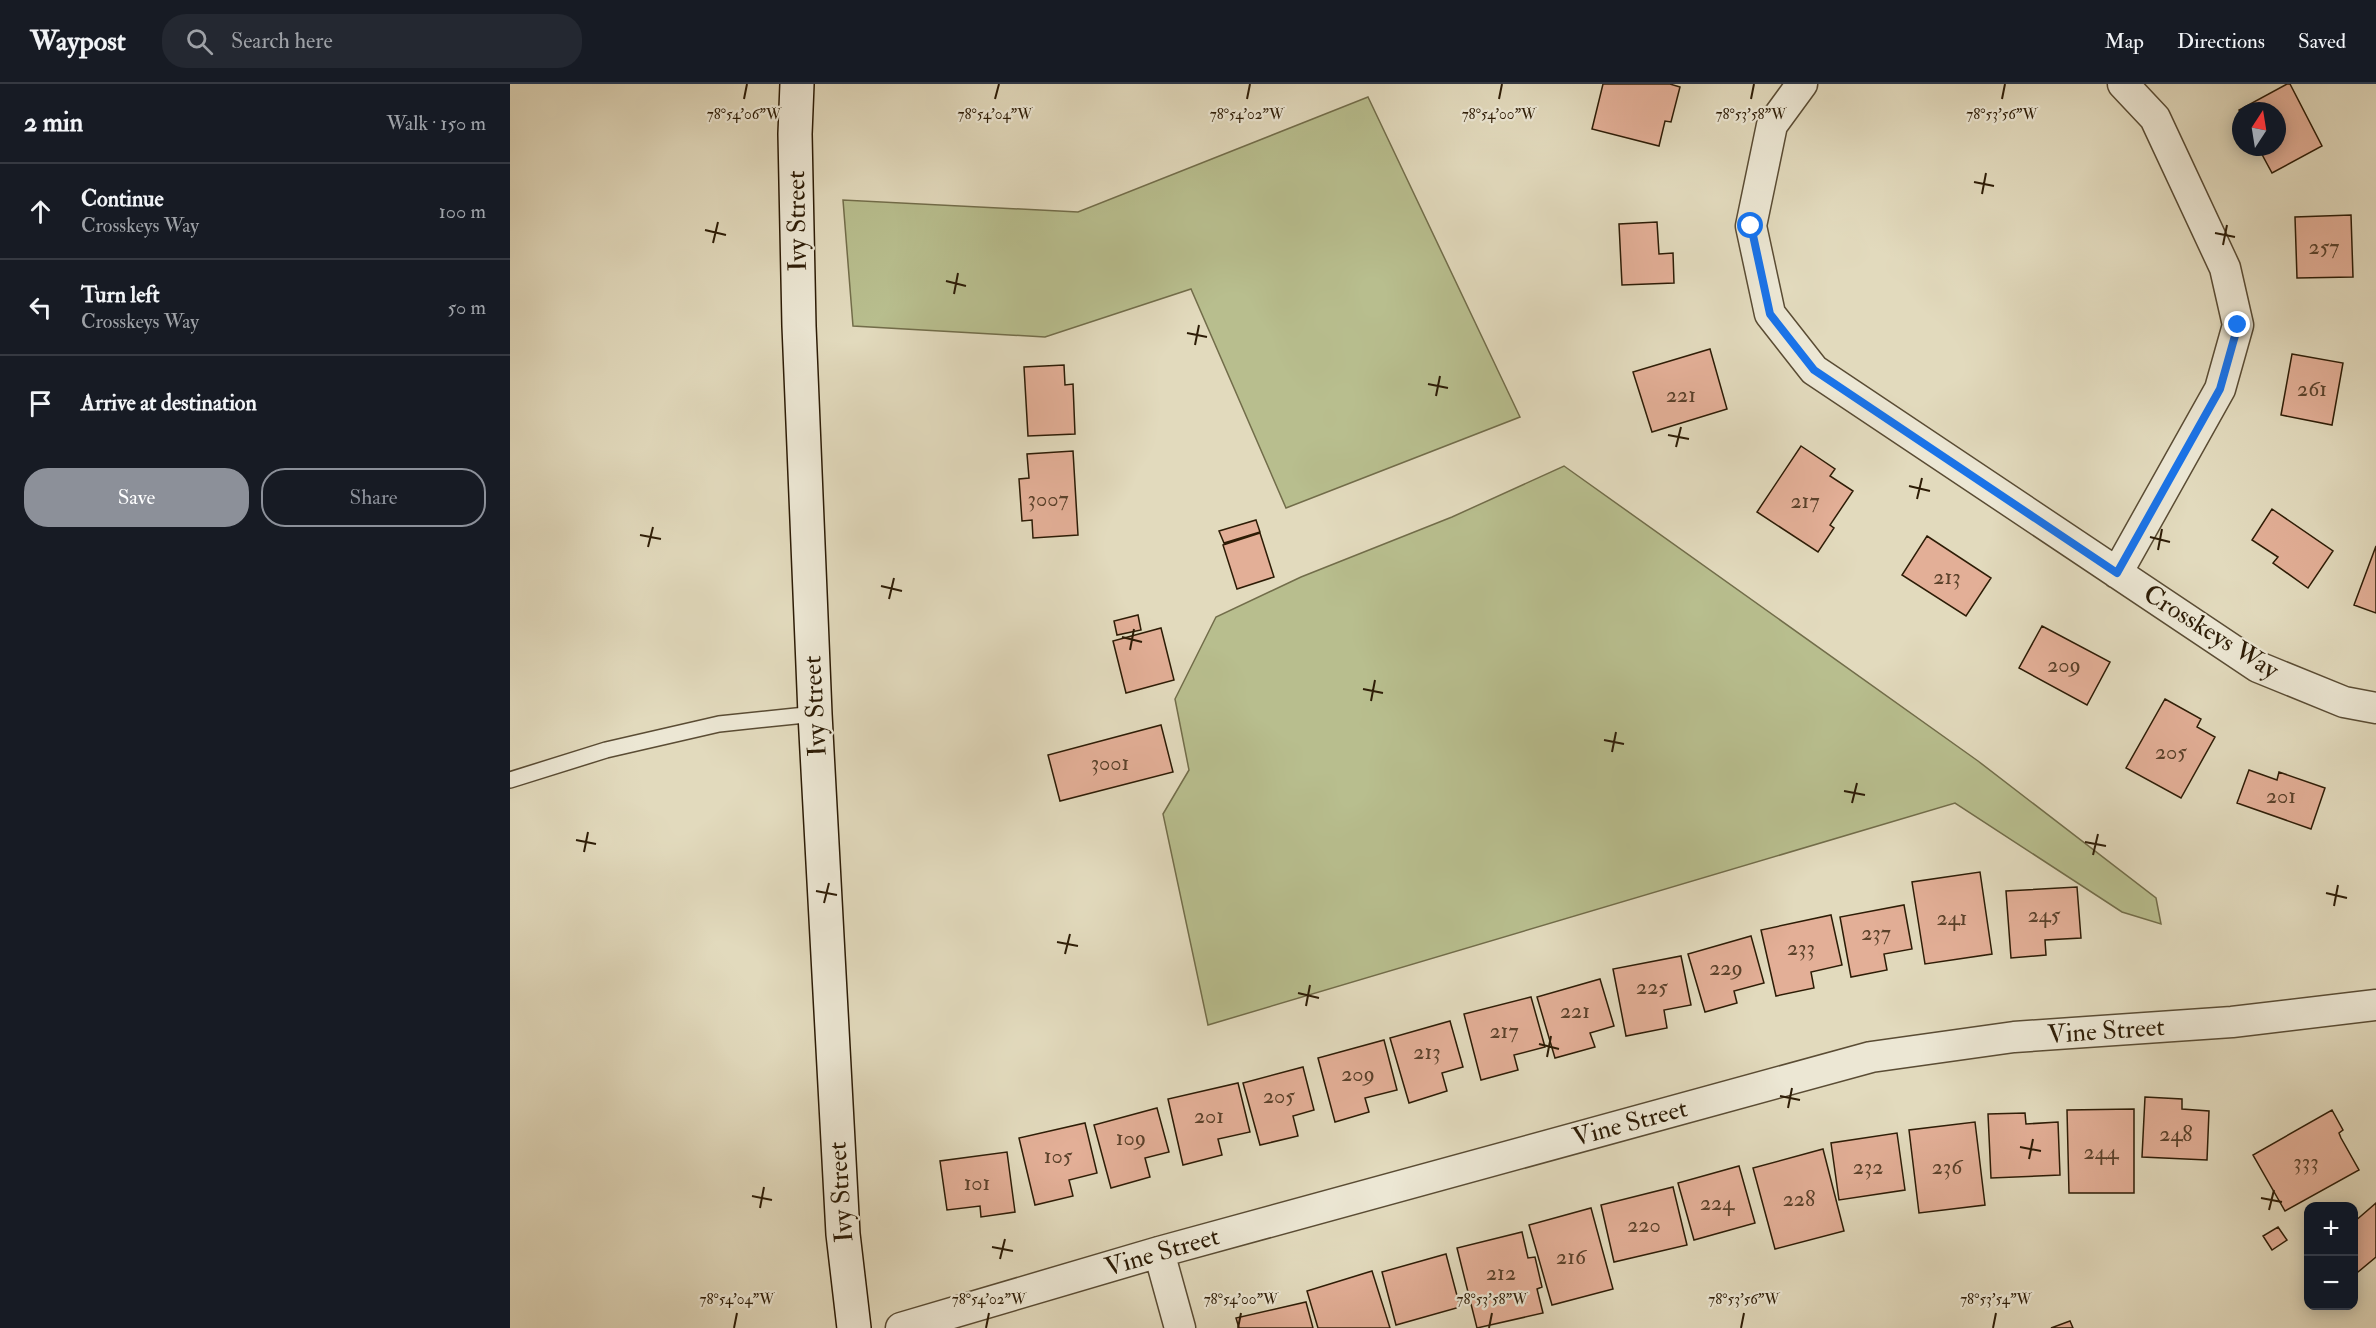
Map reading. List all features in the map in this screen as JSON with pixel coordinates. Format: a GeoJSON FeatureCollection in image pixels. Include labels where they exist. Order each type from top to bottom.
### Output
{"type":"FeatureCollection","features":[{"type":"Feature","properties":{"kind":"main road","name":"Ivy Street"},"geometry":{"type":"LineString","coordinates":[[797,84],[795,134],[799,326],[815,714],[843,1234],[854,1328]]}},
{"type":"Feature","properties":{"kind":"street","name":"Crosskeys Way"},"geometry":{"type":"LineString","coordinates":[[1802,84],[1772,125],[1751,226],[1770,314],[1814,370],[2258,667],[2344,702],[2376,708]]}},
{"type":"Feature","properties":{"kind":"street","name":"Crosskeys Way"},"geometry":{"type":"LineString","coordinates":[[2117,573],[2220,389],[2238,325],[2224,268],[2155,118],[2123,84]]}},
{"type":"Feature","properties":{"kind":"street","name":"Vine Street"},"geometry":{"type":"LineString","coordinates":[[900,1328],[1159,1252],[1871,1057],[2014,1037],[2232,1022],[2376,1005]]}},
{"type":"Feature","properties":{"kind":"street"},"geometry":{"type":"LineString","coordinates":[[1159,1252],[1180,1328]]}},
{"type":"Feature","properties":{"kind":"lane"},"geometry":{"type":"LineString","coordinates":[[510,780],[606,750],[719,724],[815,714]]}},
{"type":"Feature","properties":{"kind":"green space"},"geometry":{"type":"Polygon","coordinates":[[[1368,97],[1520,417],[1286,508],[1191,289],[1045,337],[853,326],[843,200],[1078,212],[1368,97]]]}},
{"type":"Feature","properties":{"kind":"green space"},"geometry":{"type":"Polygon","coordinates":[[[1564,466],[1978,761],[2156,898],[2161,924],[2122,912],[1955,803],[1208,1025],[1163,814],[1189,770],[1175,699],[1216,617],[1301,577],[1452,517],[1564,466]]]}},
{"type":"Feature","properties":{"kind":"building"},"geometry":{"type":"Polygon","coordinates":[[[1603,84],[1670,84],[1680,87],[1671,122],[1665,121],[1659,146],[1592,129],[1603,84]]]}},
{"type":"Feature","properties":{"kind":"building"},"geometry":{"type":"Polygon","coordinates":[[[2290,84],[2322,146],[2272,173],[2263,156],[2286,156],[2286,102],[2254,102],[2290,84]]]}},
{"type":"Feature","properties":{"kind":"building"},"geometry":{"type":"Polygon","coordinates":[[[2351,215],[2353,277],[2297,278],[2295,217],[2351,215]]]}},
{"type":"Feature","properties":{"kind":"building"},"geometry":{"type":"Polygon","coordinates":[[[1657,222],[1659,254],[1673,253],[1674,283],[1622,285],[1619,224],[1657,222]]]}},
{"type":"Feature","properties":{"kind":"building"},"geometry":{"type":"Polygon","coordinates":[[[1710,349],[1727,409],[1652,432],[1633,372],[1710,349]]]}},
{"type":"Feature","properties":{"kind":"building"},"geometry":{"type":"Polygon","coordinates":[[[2292,354],[2343,363],[2332,425],[2281,415],[2292,354]]]}},
{"type":"Feature","properties":{"kind":"building"},"geometry":{"type":"Polygon","coordinates":[[[1064,365],[1065,385],[1073,384],[1075,434],[1028,436],[1024,367],[1064,365]]]}},
{"type":"Feature","properties":{"kind":"building"},"geometry":{"type":"Polygon","coordinates":[[[1801,446],[1835,469],[1830,476],[1853,491],[1830,525],[1834,528],[1818,552],[1757,512],[1801,446]]]}},
{"type":"Feature","properties":{"kind":"building"},"geometry":{"type":"Polygon","coordinates":[[[1073,451],[1078,535],[1033,538],[1032,520],[1022,521],[1019,479],[1029,478],[1027,454],[1073,451]]]}},
{"type":"Feature","properties":{"kind":"building"},"geometry":{"type":"Polygon","coordinates":[[[2272,509],[2333,551],[2308,588],[2273,563],[2278,557],[2252,540],[2272,509]]]}},
{"type":"Feature","properties":{"kind":"building"},"geometry":{"type":"Polygon","coordinates":[[[1256,520],[1260,532],[1224,543],[1219,531],[1256,520]]]}},
{"type":"Feature","properties":{"kind":"building"},"geometry":{"type":"Polygon","coordinates":[[[1260,533],[1274,577],[1237,589],[1223,545],[1260,533]]]}},
{"type":"Feature","properties":{"kind":"building"},"geometry":{"type":"Polygon","coordinates":[[[1927,536],[1991,578],[1966,616],[1902,575],[1927,536]]]}},
{"type":"Feature","properties":{"kind":"building"},"geometry":{"type":"Polygon","coordinates":[[[2376,546],[2376,613],[2354,605],[2376,546]]]}},
{"type":"Feature","properties":{"kind":"building"},"geometry":{"type":"Polygon","coordinates":[[[1138,615],[1141,630],[1117,635],[1114,621],[1138,615]]]}},
{"type":"Feature","properties":{"kind":"building"},"geometry":{"type":"Polygon","coordinates":[[[2042,626],[2110,662],[2087,705],[2019,668],[2042,626]]]}},
{"type":"Feature","properties":{"kind":"building"},"geometry":{"type":"Polygon","coordinates":[[[1161,628],[1174,680],[1126,693],[1113,641],[1161,628]]]}},
{"type":"Feature","properties":{"kind":"building"},"geometry":{"type":"Polygon","coordinates":[[[2165,699],[2201,719],[2197,727],[2215,737],[2181,798],[2126,768],[2165,699]]]}},
{"type":"Feature","properties":{"kind":"building"},"geometry":{"type":"Polygon","coordinates":[[[1161,725],[1173,772],[1060,801],[1048,755],[1161,725]]]}},
{"type":"Feature","properties":{"kind":"building"},"geometry":{"type":"Polygon","coordinates":[[[2249,770],[2277,780],[2279,772],[2325,788],[2311,829],[2237,803],[2249,770]]]}},
{"type":"Feature","properties":{"kind":"building"},"geometry":{"type":"Polygon","coordinates":[[[1980,872],[1992,954],[1925,964],[1912,882],[1980,872]]]}},
{"type":"Feature","properties":{"kind":"building"},"geometry":{"type":"Polygon","coordinates":[[[2077,887],[2081,938],[2045,940],[2046,955],[2011,958],[2006,891],[2077,887]]]}},
{"type":"Feature","properties":{"kind":"building"},"geometry":{"type":"Polygon","coordinates":[[[1904,905],[1912,949],[1884,954],[1887,970],[1851,977],[1840,917],[1904,905]]]}},
{"type":"Feature","properties":{"kind":"building"},"geometry":{"type":"Polygon","coordinates":[[[1831,915],[1842,965],[1811,972],[1814,988],[1776,996],[1761,930],[1831,915]]]}},
{"type":"Feature","properties":{"kind":"building"},"geometry":{"type":"Polygon","coordinates":[[[1751,936],[1764,983],[1734,991],[1737,1003],[1705,1012],[1688,954],[1751,936]]]}},
{"type":"Feature","properties":{"kind":"building"},"geometry":{"type":"Polygon","coordinates":[[[1681,956],[1691,1005],[1664,1010],[1667,1028],[1626,1036],[1613,969],[1681,956]]]}},
{"type":"Feature","properties":{"kind":"building"},"geometry":{"type":"Polygon","coordinates":[[[1600,979],[1614,1026],[1590,1033],[1595,1047],[1555,1058],[1537,997],[1600,979]]]}},
{"type":"Feature","properties":{"kind":"building"},"geometry":{"type":"Polygon","coordinates":[[[1531,997],[1545,1047],[1514,1055],[1518,1070],[1481,1080],[1464,1014],[1531,997]]]}},
{"type":"Feature","properties":{"kind":"building"},"geometry":{"type":"Polygon","coordinates":[[[1450,1021],[1463,1067],[1442,1073],[1447,1091],[1409,1103],[1390,1038],[1450,1021]]]}},
{"type":"Feature","properties":{"kind":"building"},"geometry":{"type":"Polygon","coordinates":[[[1384,1040],[1397,1090],[1365,1098],[1369,1112],[1335,1122],[1318,1058],[1384,1040]]]}},
{"type":"Feature","properties":{"kind":"building"},"geometry":{"type":"Polygon","coordinates":[[[1303,1067],[1314,1110],[1293,1116],[1298,1136],[1260,1145],[1243,1083],[1303,1067]]]}},
{"type":"Feature","properties":{"kind":"building"},"geometry":{"type":"Polygon","coordinates":[[[1238,1083],[1250,1132],[1218,1139],[1222,1155],[1183,1165],[1168,1099],[1238,1083]]]}},
{"type":"Feature","properties":{"kind":"building"},"geometry":{"type":"Polygon","coordinates":[[[2145,1097],[2182,1099],[2182,1109],[2209,1111],[2207,1160],[2142,1157],[2145,1097]]]}},
{"type":"Feature","properties":{"kind":"building"},"geometry":{"type":"Polygon","coordinates":[[[1157,1108],[1169,1152],[1145,1158],[1150,1177],[1111,1188],[1094,1125],[1157,1108]]]}},
{"type":"Feature","properties":{"kind":"building"},"geometry":{"type":"Polygon","coordinates":[[[2134,1109],[2134,1193],[2069,1193],[2067,1110],[2134,1109]]]}},
{"type":"Feature","properties":{"kind":"building"},"geometry":{"type":"Polygon","coordinates":[[[2332,1110],[2343,1130],[2339,1133],[2341,1138],[2359,1170],[2285,1211],[2253,1155],[2332,1110]]]}},
{"type":"Feature","properties":{"kind":"building"},"geometry":{"type":"Polygon","coordinates":[[[2025,1113],[2026,1124],[2058,1122],[2060,1175],[1991,1178],[1988,1114],[2025,1113]]]}},
{"type":"Feature","properties":{"kind":"building"},"geometry":{"type":"Polygon","coordinates":[[[1975,1122],[1985,1205],[1919,1213],[1909,1130],[1975,1122]]]}},
{"type":"Feature","properties":{"kind":"building"},"geometry":{"type":"Polygon","coordinates":[[[1085,1123],[1097,1173],[1069,1180],[1073,1196],[1035,1205],[1019,1138],[1085,1123]]]}},
{"type":"Feature","properties":{"kind":"building"},"geometry":{"type":"Polygon","coordinates":[[[1897,1133],[1905,1190],[1839,1200],[1831,1143],[1897,1133]]]}},
{"type":"Feature","properties":{"kind":"building"},"geometry":{"type":"Polygon","coordinates":[[[1823,1149],[1844,1231],[1775,1249],[1753,1168],[1823,1149]]]}},
{"type":"Feature","properties":{"kind":"building"},"geometry":{"type":"Polygon","coordinates":[[[1007,1152],[1015,1212],[981,1217],[980,1206],[947,1210],[940,1161],[1007,1152]]]}},
{"type":"Feature","properties":{"kind":"building"},"geometry":{"type":"Polygon","coordinates":[[[1739,1166],[1755,1223],[1694,1240],[1678,1183],[1739,1166]]]}},
{"type":"Feature","properties":{"kind":"building"},"geometry":{"type":"Polygon","coordinates":[[[1673,1187],[1687,1245],[1614,1262],[1601,1205],[1673,1187]]]}},
{"type":"Feature","properties":{"kind":"building"},"geometry":{"type":"Polygon","coordinates":[[[2376,1203],[2376,1257],[2358,1272],[2358,1256],[2358,1219],[2376,1203]]]}},
{"type":"Feature","properties":{"kind":"building"},"geometry":{"type":"Polygon","coordinates":[[[1591,1208],[1613,1289],[1552,1305],[1529,1225],[1591,1208]]]}},
{"type":"Feature","properties":{"kind":"building"},"geometry":{"type":"Polygon","coordinates":[[[2278,1227],[2287,1240],[2272,1250],[2263,1236],[2278,1227]]]}},
{"type":"Feature","properties":{"kind":"building"},"geometry":{"type":"Polygon","coordinates":[[[1522,1232],[1528,1258],[1535,1257],[1542,1287],[1537,1289],[1543,1313],[1477,1328],[1457,1248],[1522,1232]]]}},
{"type":"Feature","properties":{"kind":"building"},"geometry":{"type":"Polygon","coordinates":[[[1446,1254],[1460,1307],[1396,1325],[1382,1272],[1446,1254]]]}},
{"type":"Feature","properties":{"kind":"building"},"geometry":{"type":"Polygon","coordinates":[[[1372,1271],[1390,1328],[1318,1328],[1307,1291],[1372,1271]]]}},
{"type":"Feature","properties":{"kind":"building"},"geometry":{"type":"Polygon","coordinates":[[[1306,1302],[1313,1328],[1239,1328],[1236,1318],[1306,1302]]]}},
{"type":"Feature","properties":{"kind":"building"},"geometry":{"type":"Polygon","coordinates":[[[2070,1321],[2073,1328],[2051,1328],[2070,1321]]]}},
{"type":"Feature","properties":{"kind":"route"},"geometry":{"type":"LineString","coordinates":[[1751,226],[1770,314],[1814,370],[2117,573],[2220,389],[2238,325]]}}]}
